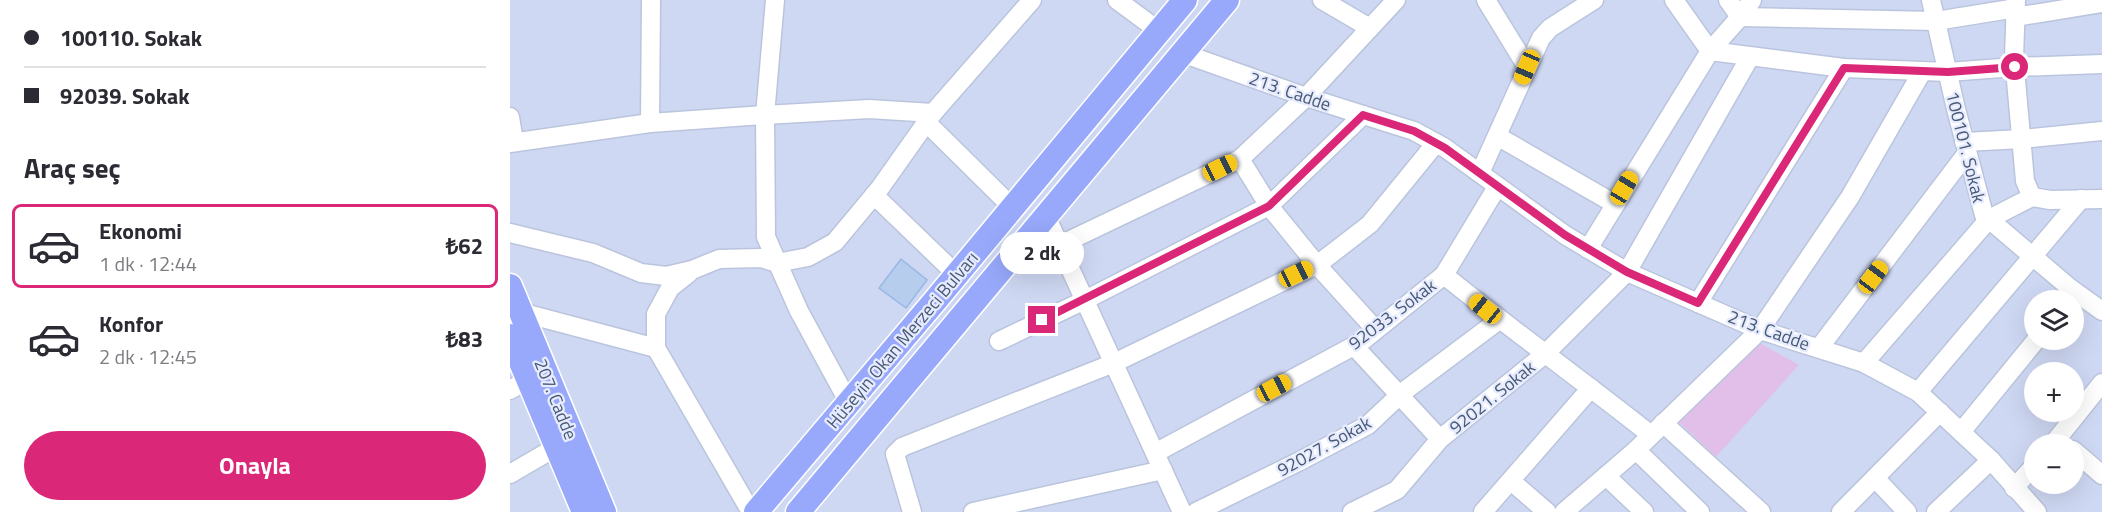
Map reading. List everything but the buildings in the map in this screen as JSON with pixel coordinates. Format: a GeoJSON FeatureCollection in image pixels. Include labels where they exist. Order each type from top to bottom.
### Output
{"type":"FeatureCollection","features":[{"type":"Feature","properties":{"kind":"main road","name":"Hüseyin Okan Merzeci Bulvarı"},"geometry":{"type":"LineString","coordinates":[[756,512],[957,275],[1185,0]]}},
{"type":"Feature","properties":{"kind":"main road","name":"Hüseyin Okan Merzeci Bulvarı"},"geometry":{"type":"LineString","coordinates":[[798,512],[1227,0]]}},
{"type":"Feature","properties":{"kind":"main road","name":"207. Cadde"},"geometry":{"type":"LineString","coordinates":[[510,286],[604,512]]}},
{"type":"Feature","properties":{"kind":"main road","name":"207. Cadde"},"geometry":{"type":"LineString","coordinates":[[511,343],[519,385],[558,446],[584,512]]}},
{"type":"Feature","properties":{"kind":"street"},"geometry":{"type":"LineString","coordinates":[[650,123],[651,0]]}},
{"type":"Feature","properties":{"kind":"street"},"geometry":{"type":"LineString","coordinates":[[775,0],[765,115],[766,237],[798,311],[849,403]]}},
{"type":"Feature","properties":{"kind":"street"},"geometry":{"type":"LineString","coordinates":[[510,233],[593,253],[641,273],[666,276],[692,270],[719,259],[760,258],[777,263],[808,257],[835,242],[874,195],[930,117],[1032,0]]}},
{"type":"Feature","properties":{"kind":"street"},"geometry":{"type":"LineString","coordinates":[[1117,0],[1159,31]]}},
{"type":"Feature","properties":{"kind":"street"},"geometry":{"type":"LineString","coordinates":[[1322,0],[1370,28]]}},
{"type":"Feature","properties":{"kind":"street"},"geometry":{"type":"LineString","coordinates":[[1060,245],[1240,159],[1306,97],[1396,0]]}},
{"type":"Feature","properties":{"kind":"street"},"geometry":{"type":"LineString","coordinates":[[1486,0],[1527,67]]}},
{"type":"Feature","properties":{"kind":"street"},"geometry":{"type":"LineString","coordinates":[[1480,173],[1540,38],[1550,28],[1594,0]]}},
{"type":"Feature","properties":{"kind":"street"},"geometry":{"type":"LineString","coordinates":[[1674,0],[1710,51],[1750,57],[1844,68],[1922,72],[2102,64]]}},
{"type":"Feature","properties":{"kind":"street"},"geometry":{"type":"LineString","coordinates":[[1728,0],[1740,17]]}},
{"type":"Feature","properties":{"kind":"street"},"geometry":{"type":"LineString","coordinates":[[1588,249],[1710,51],[1752,0]]}},
{"type":"Feature","properties":{"kind":"street","name":"100101. Sokak"},"geometry":{"type":"LineString","coordinates":[[1931,0],[1965,147],[1984,215],[2033,257],[2066,290]]}},
{"type":"Feature","properties":{"kind":"street"},"geometry":{"type":"LineString","coordinates":[[1740,17],[1936,21],[2016,8],[2102,3]]}},
{"type":"Feature","properties":{"kind":"street"},"geometry":{"type":"LineString","coordinates":[[2016,8],[2015,67],[2025,181],[2032,197]]}},
{"type":"Feature","properties":{"kind":"street","name":"213. Cadde"},"geometry":{"type":"LineString","coordinates":[[1182,53],[1306,97],[1414,131],[1436,143],[1588,249],[1627,272],[1760,330],[1864,363],[1918,392],[1991,460],[2037,512]]}},
{"type":"Feature","properties":{"kind":"street","name":"92021. Sokak"},"geometry":{"type":"LineString","coordinates":[[1352,512],[1397,490],[1440,439],[1545,354],[1627,272],[1750,57]]}},
{"type":"Feature","properties":{"kind":"street"},"geometry":{"type":"LineString","coordinates":[[1698,303],[1844,68]]}},
{"type":"Feature","properties":{"kind":"street"},"geometry":{"type":"LineString","coordinates":[[1564,512],[1636,450],[1760,330],[1850,197],[1922,72]]}},
{"type":"Feature","properties":{"kind":"street"},"geometry":{"type":"LineString","coordinates":[[510,117],[512,143],[650,123],[765,115],[869,109],[930,117],[1012,208]]}},
{"type":"Feature","properties":{"kind":"street"},"geometry":{"type":"LineString","coordinates":[[999,341],[1269,206],[1363,115]]}},
{"type":"Feature","properties":{"kind":"street"},"geometry":{"type":"LineString","coordinates":[[1819,348],[1965,147],[2102,131]]}},
{"type":"Feature","properties":{"kind":"street"},"geometry":{"type":"LineString","coordinates":[[1497,136],[1615,204]]}},
{"type":"Feature","properties":{"kind":"street"},"geometry":{"type":"LineString","coordinates":[[912,512],[895,454],[902,447],[1114,363],[1317,265],[1370,224],[1436,143]]}},
{"type":"Feature","properties":{"kind":"street"},"geometry":{"type":"LineString","coordinates":[[1240,159],[1269,206],[1317,265],[1375,329]]}},
{"type":"Feature","properties":{"kind":"street","name":"92033. Sokak"},"geometry":{"type":"LineString","coordinates":[[1155,453],[1354,346],[1444,275],[1497,187]]}},
{"type":"Feature","properties":{"kind":"street"},"geometry":{"type":"LineString","coordinates":[[874,195],[957,275]]}},
{"type":"Feature","properties":{"kind":"street"},"geometry":{"type":"LineString","coordinates":[[1864,363],[1989,219],[2032,197],[2050,200],[2102,199]]}},
{"type":"Feature","properties":{"kind":"street"},"geometry":{"type":"LineString","coordinates":[[1918,392],[2081,199]]}},
{"type":"Feature","properties":{"kind":"street"},"geometry":{"type":"LineString","coordinates":[[1046,216],[1182,512]]}},
{"type":"Feature","properties":{"kind":"street"},"geometry":{"type":"LineString","coordinates":[[692,270],[670,288],[656,315],[656,348],[751,512]]}},
{"type":"Feature","properties":{"kind":"street"},"geometry":{"type":"LineString","coordinates":[[1444,275],[1499,320],[1591,388],[1657,429],[1761,512]]}},
{"type":"Feature","properties":{"kind":"street","name":"100101. Sokak"},"geometry":{"type":"LineString","coordinates":[[2084,302],[2102,312]]}},
{"type":"Feature","properties":{"kind":"street"},"geometry":{"type":"LineString","coordinates":[[520,312],[656,348]]}},
{"type":"Feature","properties":{"kind":"street","name":"92027. Sokak"},"geometry":{"type":"LineString","coordinates":[[1196,512],[1368,425],[1400,395],[1499,320]]}},
{"type":"Feature","properties":{"kind":"street"},"geometry":{"type":"LineString","coordinates":[[1354,346],[1440,439]]}},
{"type":"Feature","properties":{"kind":"street"},"geometry":{"type":"LineString","coordinates":[[1961,432],[2028,350]]}},
{"type":"Feature","properties":{"kind":"street"},"geometry":{"type":"LineString","coordinates":[[2065,434],[2102,383]]}},
{"type":"Feature","properties":{"kind":"street"},"geometry":{"type":"LineString","coordinates":[[1483,512],[1591,388]]}},
{"type":"Feature","properties":{"kind":"street"},"geometry":{"type":"LineString","coordinates":[[1841,512],[1940,412]]}},
{"type":"Feature","properties":{"kind":"street"},"geometry":{"type":"LineString","coordinates":[[510,474],[558,446]]}},
{"type":"Feature","properties":{"kind":"street"},"geometry":{"type":"LineString","coordinates":[[1636,450],[1700,512]]}},
{"type":"Feature","properties":{"kind":"street"},"geometry":{"type":"LineString","coordinates":[[2084,459],[2102,475]]}},
{"type":"Feature","properties":{"kind":"street"},"geometry":{"type":"LineString","coordinates":[[1936,512],[1991,460]]}},
{"type":"Feature","properties":{"kind":"street"},"geometry":{"type":"LineString","coordinates":[[973,512],[1163,470]]}},
{"type":"Feature","properties":{"kind":"street"},"geometry":{"type":"LineString","coordinates":[[1606,476],[1644,512]]}},
{"type":"Feature","properties":{"kind":"street"},"geometry":{"type":"LineString","coordinates":[[2014,488],[2024,477]]}},
{"type":"Feature","properties":{"kind":"street"},"geometry":{"type":"LineString","coordinates":[[1875,478],[1907,512]]}},
{"type":"Feature","properties":{"kind":"street"},"geometry":{"type":"LineString","coordinates":[[1511,481],[1547,512]]}},
{"type":"Feature","properties":{"kind":"shaded area"},"geometry":{"type":"Polygon","coordinates":[[[510,0],[2102,0],[2102,512],[510,512],[510,0]]]}},
{"type":"Feature","properties":{"kind":"shaded area"},"geometry":{"type":"Polygon","coordinates":[[[1758,342],[1799,365],[1716,457],[1679,422],[1758,342]]]}},
{"type":"Feature","properties":{"kind":"route"},"geometry":{"type":"LineString","coordinates":[[1042,320],[1269,206],[1363,115],[1414,131],[1445,148],[1565,235],[1627,272],[1698,303],[1844,68],[1948,72],[2015,67]]}}]}
